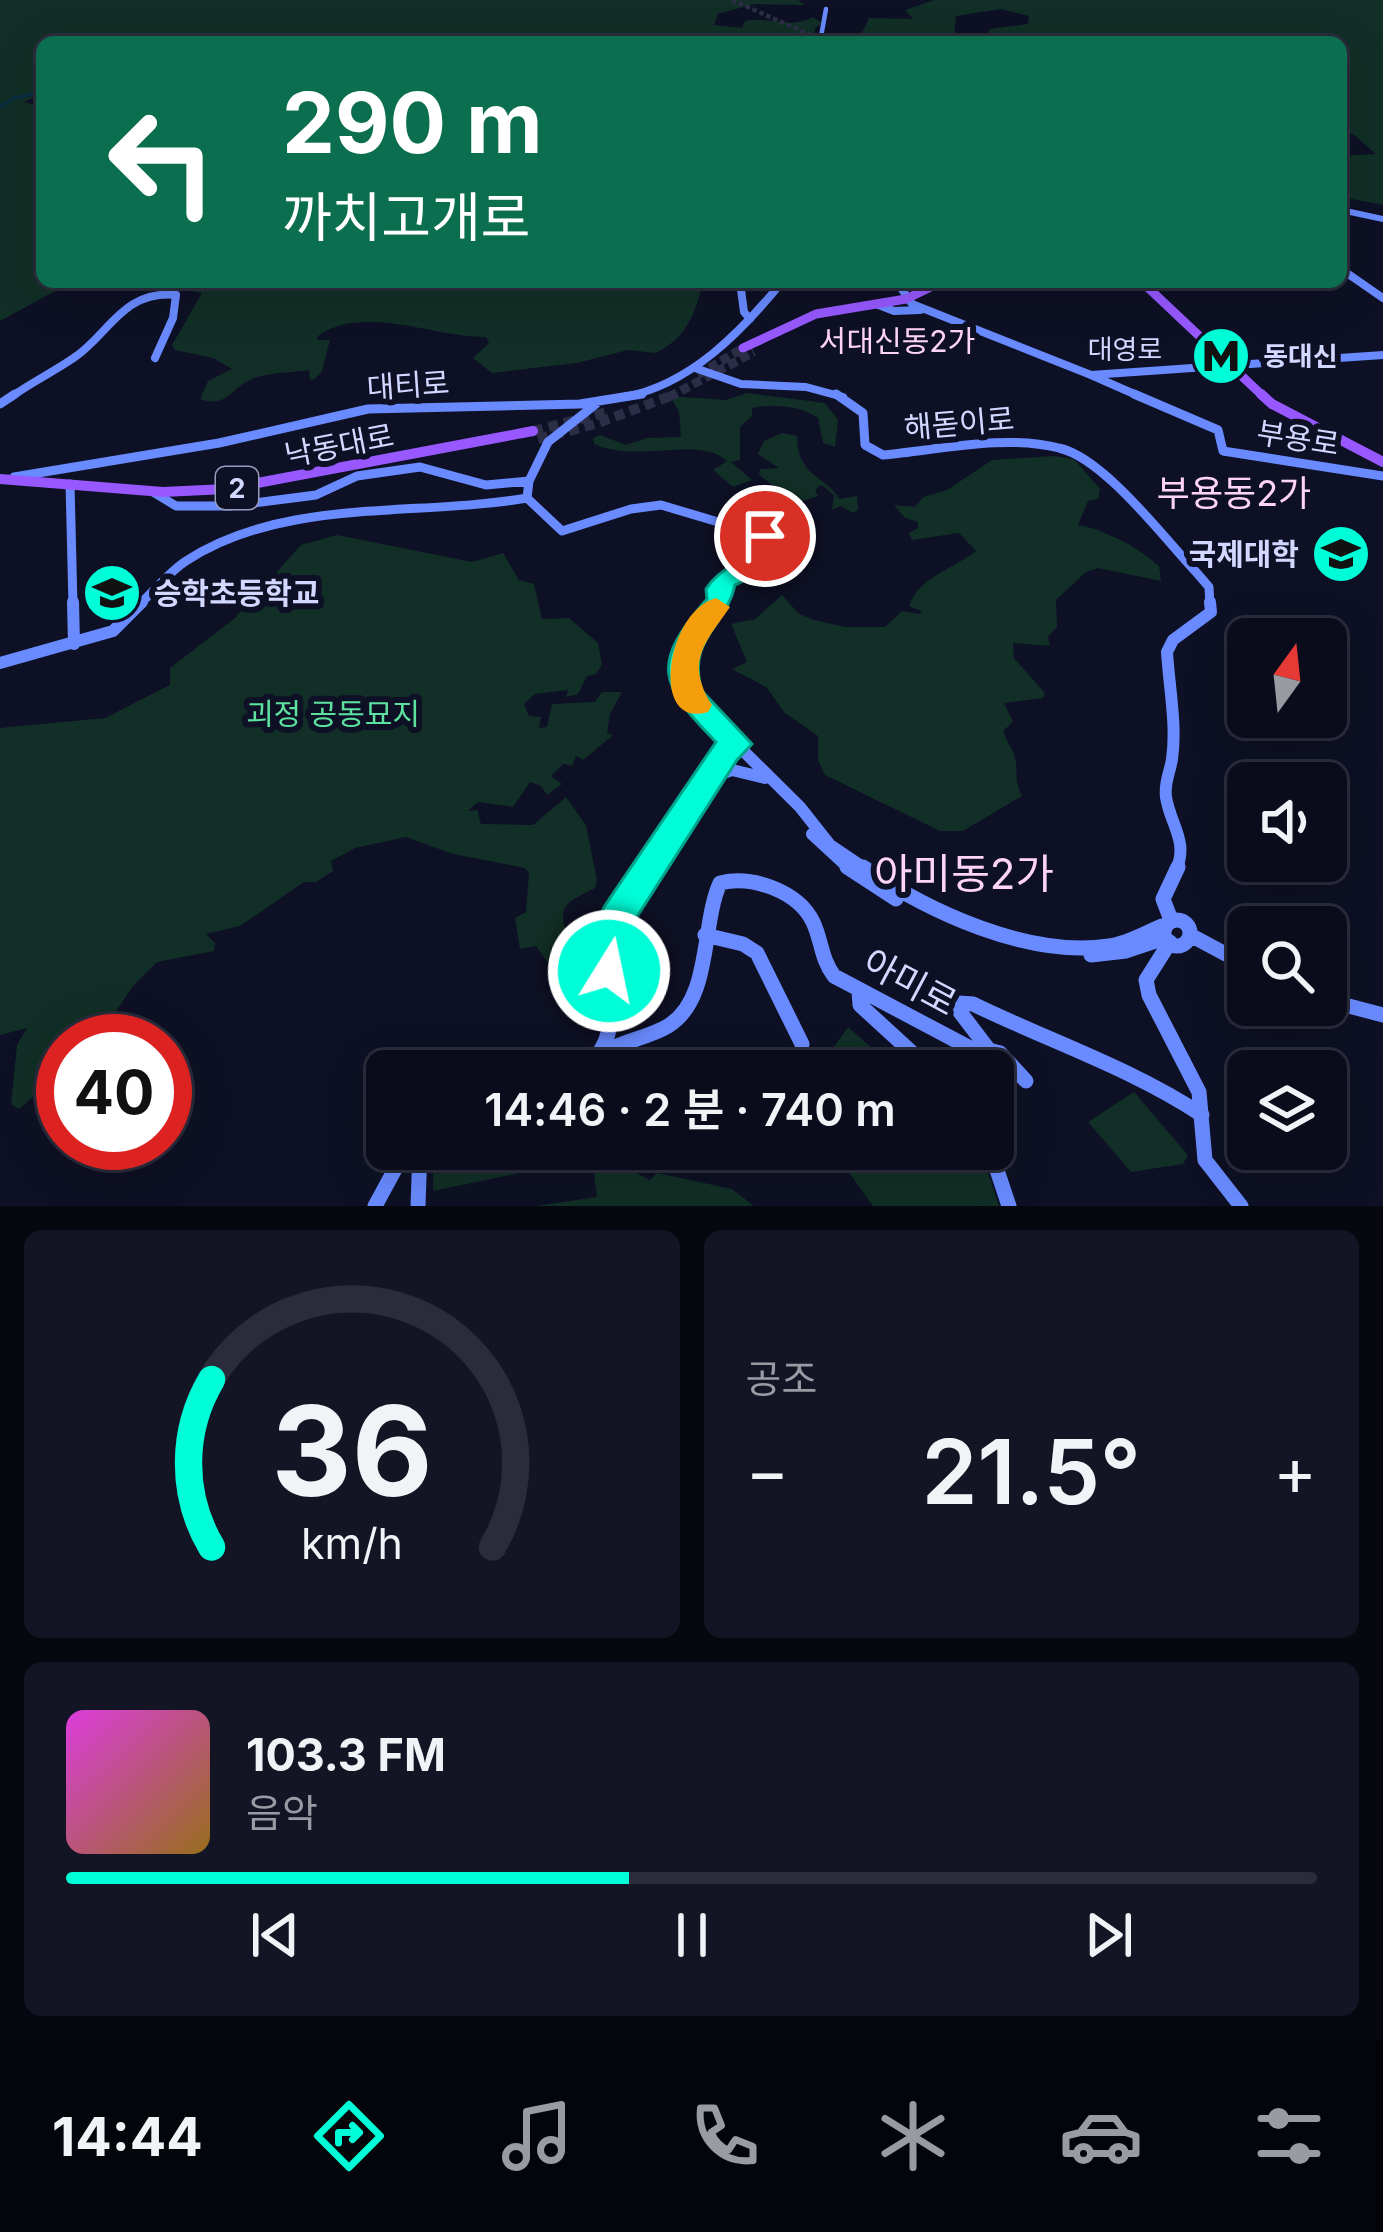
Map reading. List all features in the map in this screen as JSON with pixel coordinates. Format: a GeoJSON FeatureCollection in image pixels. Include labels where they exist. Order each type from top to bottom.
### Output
{"type":"FeatureCollection","features":[{"type":"Feature","properties":{"kind":"main road"},"geometry":{"type":"LineString","coordinates":[[749,350],[802,323],[851,307],[913,301],[931,288]]}},
{"type":"Feature","properties":{"kind":"main road"},"geometry":{"type":"LineString","coordinates":[[1148,288],[1273,404],[1383,462]]}},
{"type":"Feature","properties":{"kind":"main road","name":"낙동대로"},"geometry":{"type":"LineString","coordinates":[[0,479],[183,492],[265,483],[535,435]]}},
{"type":"Feature","properties":{"kind":"street"},"geometry":{"type":"LineString","coordinates":[[821,36],[826,9]]}},
{"type":"Feature","properties":{"kind":"street"},"geometry":{"type":"LineString","coordinates":[[1347,211],[1382,219]]}},
{"type":"Feature","properties":{"kind":"street"},"geometry":{"type":"LineString","coordinates":[[1347,271],[1381,294]]}},
{"type":"Feature","properties":{"kind":"street"},"geometry":{"type":"LineString","coordinates":[[1347,272],[1381,294]]}},
{"type":"Feature","properties":{"kind":"street"},"geometry":{"type":"LineString","coordinates":[[740,288],[753,316]]}},
{"type":"Feature","properties":{"kind":"street","name":"대티로"},"geometry":{"type":"LineString","coordinates":[[0,479],[219,443],[368,410],[599,401],[664,389],[753,316],[777,288]]}},
{"type":"Feature","properties":{"kind":"street"},"geometry":{"type":"LineString","coordinates":[[913,301],[923,293]]}},
{"type":"Feature","properties":{"kind":"street"},"geometry":{"type":"LineString","coordinates":[[0,404],[77,356],[116,313],[165,294],[176,295],[174,315],[155,358]]}},
{"type":"Feature","properties":{"kind":"street","name":"대영로"},"geometry":{"type":"LineString","coordinates":[[876,304],[894,311],[913,301],[1093,376],[1383,355]]}},
{"type":"Feature","properties":{"kind":"street"},"geometry":{"type":"LineString","coordinates":[[1219,354],[1252,365],[1245,378],[1211,368],[1219,354]]}},
{"type":"Feature","properties":{"kind":"street"},"geometry":{"type":"LineString","coordinates":[[709,355],[717,375]]}},
{"type":"Feature","properties":{"kind":"street","name":"해돋이로"},"geometry":{"type":"LineString","coordinates":[[691,371],[740,384],[787,386],[845,398],[862,413],[866,447],[884,455],[1017,443],[1063,448],[1094,466],[1209,587],[1211,612],[1173,640],[1167,652],[1172,758],[1165,780],[1166,800],[1181,838],[1179,866],[1163,899],[1163,937],[1146,980],[1149,995],[1199,1092],[1205,1160],[1241,1206]]}},
{"type":"Feature","properties":{"kind":"street","name":"부용로"},"geometry":{"type":"LineString","coordinates":[[1093,376],[1218,430],[1223,451],[1383,476]]}},
{"type":"Feature","properties":{"kind":"street"},"geometry":{"type":"LineString","coordinates":[[527,490],[548,442],[599,401]]}},
{"type":"Feature","properties":{"kind":"street"},"geometry":{"type":"LineString","coordinates":[[150,490],[176,506],[308,496],[357,476],[398,468],[442,470],[486,485],[527,490],[562,531],[638,507],[661,505],[765,536],[781,536],[782,541],[771,543],[753,568],[728,576],[722,584],[719,604],[688,642],[683,678],[689,698],[730,745],[830,845],[886,886],[939,913],[1072,949],[1163,937],[1185,945],[1192,936],[1227,955]]}},
{"type":"Feature","properties":{"kind":"street"},"geometry":{"type":"LineString","coordinates":[[70,484],[74,644]]}},
{"type":"Feature","properties":{"kind":"street"},"geometry":{"type":"LineString","coordinates":[[0,663],[113,631],[182,563],[206,546],[354,512],[462,509],[527,490]]}},
{"type":"Feature","properties":{"kind":"street"},"geometry":{"type":"LineString","coordinates":[[176,506],[183,492]]}},
{"type":"Feature","properties":{"kind":"street"},"geometry":{"type":"LineString","coordinates":[[730,745],[765,778],[824,849],[883,892],[938,919],[1073,956],[1107,955],[1163,937]]}},
{"type":"Feature","properties":{"kind":"street"},"geometry":{"type":"LineString","coordinates":[[606,1050],[614,1025],[608,954],[611,931],[730,745]]}},
{"type":"Feature","properties":{"kind":"street"},"geometry":{"type":"LineString","coordinates":[[709,780],[732,770],[765,778]]}},
{"type":"Feature","properties":{"kind":"street","name":"아미로"},"geometry":{"type":"LineString","coordinates":[[609,1050],[672,1023],[687,1006],[696,990],[699,950],[713,896],[720,883],[729,879],[749,882],[803,908],[815,929],[820,960],[834,976],[970,1048],[989,1050]]}},
{"type":"Feature","properties":{"kind":"street"},"geometry":{"type":"LineString","coordinates":[[706,935],[743,944],[757,953],[802,1044]]}},
{"type":"Feature","properties":{"kind":"street"},"geometry":{"type":"LineString","coordinates":[[859,991],[860,1005],[909,1050]]}},
{"type":"Feature","properties":{"kind":"street","name":"아미로"},"geometry":{"type":"LineString","coordinates":[[989,1050],[960,1012],[959,1003],[973,1004],[1065,1049],[1151,1082],[1202,1114]]}},
{"type":"Feature","properties":{"kind":"street"},"geometry":{"type":"LineString","coordinates":[[1347,1006],[1383,1015]]}},
{"type":"Feature","properties":{"kind":"street"},"geometry":{"type":"LineString","coordinates":[[614,1025],[634,1037]]}},
{"type":"Feature","properties":{"kind":"street","name":"아미로"},"geometry":{"type":"LineString","coordinates":[[1014,1068],[1026,1081]]}},
{"type":"Feature","properties":{"kind":"street"},"geometry":{"type":"LineString","coordinates":[[375,1206],[395,1170]]}},
{"type":"Feature","properties":{"kind":"street"},"geometry":{"type":"LineString","coordinates":[[418,1206],[419,1170]]}},
{"type":"Feature","properties":{"kind":"street"},"geometry":{"type":"LineString","coordinates":[[997,1170],[1009,1206]]}},
{"type":"Feature","properties":{"kind":"green space"},"geometry":{"type":"Polygon","coordinates":[[[0,0],[798,0],[805,5],[754,4],[718,14],[714,25],[742,28],[745,21],[796,22],[813,17],[822,23],[814,36],[36,36],[36,96],[24,102],[36,105],[36,288],[69,288],[0,321],[0,0]]]}},
{"type":"Feature","properties":{"kind":"green space"},"geometry":{"type":"Polygon","coordinates":[[[934,0],[1383,0],[1383,205],[1347,198],[1347,156],[1376,154],[1347,133],[1347,36],[997,36],[990,29],[1028,24],[1029,16],[1001,9],[956,16],[954,36],[845,36],[869,35],[862,33],[869,18],[913,19],[905,10],[934,0]]]}},
{"type":"Feature","properties":{"kind":"green space"},"geometry":{"type":"Polygon","coordinates":[[[174,288],[701,290],[686,328],[655,353],[628,350],[577,363],[492,373],[473,358],[489,343],[486,337],[357,322],[318,336],[317,340],[330,340],[322,371],[315,379],[310,380],[309,370],[263,375],[216,402],[200,399],[208,381],[232,369],[172,345],[202,293],[174,288]]]}},
{"type":"Feature","properties":{"kind":"green space"},"geometry":{"type":"Polygon","coordinates":[[[747,393],[825,403],[838,420],[835,447],[823,443],[818,418],[803,410],[752,408],[752,416],[740,427],[740,460],[731,462],[752,480],[733,487],[713,470],[727,461],[715,454],[684,449],[629,451],[594,444],[593,438],[600,435],[626,445],[647,438],[681,437],[679,412],[670,396],[726,400],[747,393]]]}},
{"type":"Feature","properties":{"kind":"green space"},"geometry":{"type":"Polygon","coordinates":[[[782,433],[797,436],[806,467],[840,499],[857,496],[858,510],[853,513],[841,506],[832,510],[834,495],[821,485],[815,490],[818,496],[796,503],[759,475],[760,469],[779,468],[758,454],[764,441],[782,433]]]}},
{"type":"Feature","properties":{"kind":"green space"},"geometry":{"type":"Polygon","coordinates":[[[1074,459],[1100,489],[1098,499],[1088,501],[1078,525],[1140,551],[1159,566],[1161,581],[1098,568],[1086,572],[1056,600],[1057,627],[1048,636],[1050,646],[1013,643],[1014,658],[1045,693],[1043,698],[1004,703],[1013,722],[1004,730],[1022,796],[963,831],[940,831],[825,775],[818,760],[818,736],[785,713],[766,687],[732,669],[747,662],[731,624],[755,619],[782,595],[799,614],[845,627],[885,627],[902,611],[919,614],[922,611],[909,606],[920,588],[976,551],[959,533],[912,540],[909,533],[918,528],[918,522],[905,518],[894,505],[915,507],[923,497],[947,490],[992,460],[1074,459]]]}},
{"type":"Feature","properties":{"kind":"green space","name":"괴정 공동묘지"},"geometry":{"type":"Polygon","coordinates":[[[337,535],[472,562],[503,553],[519,580],[534,584],[542,619],[569,618],[598,643],[602,665],[596,674],[587,676],[578,694],[566,697],[568,690],[535,694],[524,704],[529,716],[541,717],[539,728],[547,727],[552,704],[595,702],[602,692],[622,692],[610,714],[607,733],[613,735],[583,760],[576,756],[572,766],[563,764],[551,776],[562,784],[547,795],[530,782],[513,807],[478,802],[468,811],[477,810],[481,824],[533,825],[566,797],[586,825],[597,880],[595,888],[566,906],[563,918],[575,957],[586,972],[586,984],[565,988],[536,946],[520,949],[515,918],[526,912],[529,873],[525,868],[453,854],[406,837],[355,848],[331,861],[333,871],[316,882],[304,882],[240,926],[206,934],[215,943],[214,951],[157,962],[114,1014],[36,1014],[36,1094],[19,1109],[11,1104],[17,1045],[27,1028],[0,1035],[0,728],[105,718],[170,685],[170,668],[235,618],[301,545],[337,535]]]}},
{"type":"Feature","properties":{"kind":"green space"},"geometry":{"type":"Polygon","coordinates":[[[848,1027],[874,1050],[832,1050],[848,1027]]]}},
{"type":"Feature","properties":{"kind":"green space"},"geometry":{"type":"Polygon","coordinates":[[[1134,1092],[1188,1155],[1183,1164],[1131,1172],[1088,1122],[1134,1092]]]}},
{"type":"Feature","properties":{"kind":"green space"},"geometry":{"type":"Polygon","coordinates":[[[434,1170],[534,1170],[433,1191],[434,1170]]]}},
{"type":"Feature","properties":{"kind":"green space"},"geometry":{"type":"Polygon","coordinates":[[[631,1170],[650,1180],[657,1173],[732,1189],[754,1206],[536,1206],[597,1197],[594,1173],[631,1170]]]}},
{"type":"Feature","properties":{"kind":"green space"},"geometry":{"type":"Polygon","coordinates":[[[847,1170],[987,1170],[999,1206],[873,1206],[847,1170]]]}},
{"type":"Feature","properties":{"kind":"waterway"},"geometry":{"type":"LineString","coordinates":[[0,107],[13,98],[36,94]]}},
{"type":"Feature","properties":{"kind":"tunnel"},"geometry":{"type":"LineString","coordinates":[[732,0],[813,36]]}},
{"type":"Feature","properties":{"kind":"tunnel"},"geometry":{"type":"LineString","coordinates":[[698,375],[743,348]]}},
{"type":"Feature","properties":{"kind":"tunnel"},"geometry":{"type":"LineString","coordinates":[[672,396],[754,352]]}},
{"type":"Feature","properties":{"kind":"tunnel"},"geometry":{"type":"LineString","coordinates":[[672,396],[676,394]]}},
{"type":"Feature","properties":{"kind":"tunnel"},"geometry":{"type":"LineString","coordinates":[[538,439],[672,396]]}},
{"type":"Feature","properties":{"kind":"tunnel"},"geometry":{"type":"LineString","coordinates":[[533,431],[607,412]]}},
{"type":"Feature","properties":{"kind":"slow traffic"},"geometry":{"type":"LineString","coordinates":[[697,705],[686,691],[685,655],[693,633],[716,607]]}},
{"type":"Feature","properties":{"kind":"place","name":"동대신"},"geometry":{"type":"Point","coordinates":[1221,356]}},
{"type":"Feature","properties":{"kind":"place","name":"국제대학"},"geometry":{"type":"Point","coordinates":[1341,554]}},
{"type":"Feature","properties":{"kind":"place","name":"승학초등학교"},"geometry":{"type":"Point","coordinates":[112,593]}},
{"type":"Feature","properties":{"kind":"district","name":"서대신동2가"},"geometry":{"type":"Point","coordinates":[897,341]}},
{"type":"Feature","properties":{"kind":"district","name":"부용동2가"},"geometry":{"type":"Point","coordinates":[1234,493]}},
{"type":"Feature","properties":{"kind":"district","name":"아미동2가"},"geometry":{"type":"Point","coordinates":[964,873]}},
{"type":"Feature","properties":{"kind":"route"},"geometry":{"type":"LineString","coordinates":[[609,971],[609,940],[616,918],[726,752],[737,744],[688,696],[683,678],[685,655],[693,633],[719,604],[719,589],[728,576],[748,572],[771,543],[783,539],[778,534],[765,536]]}}]}
